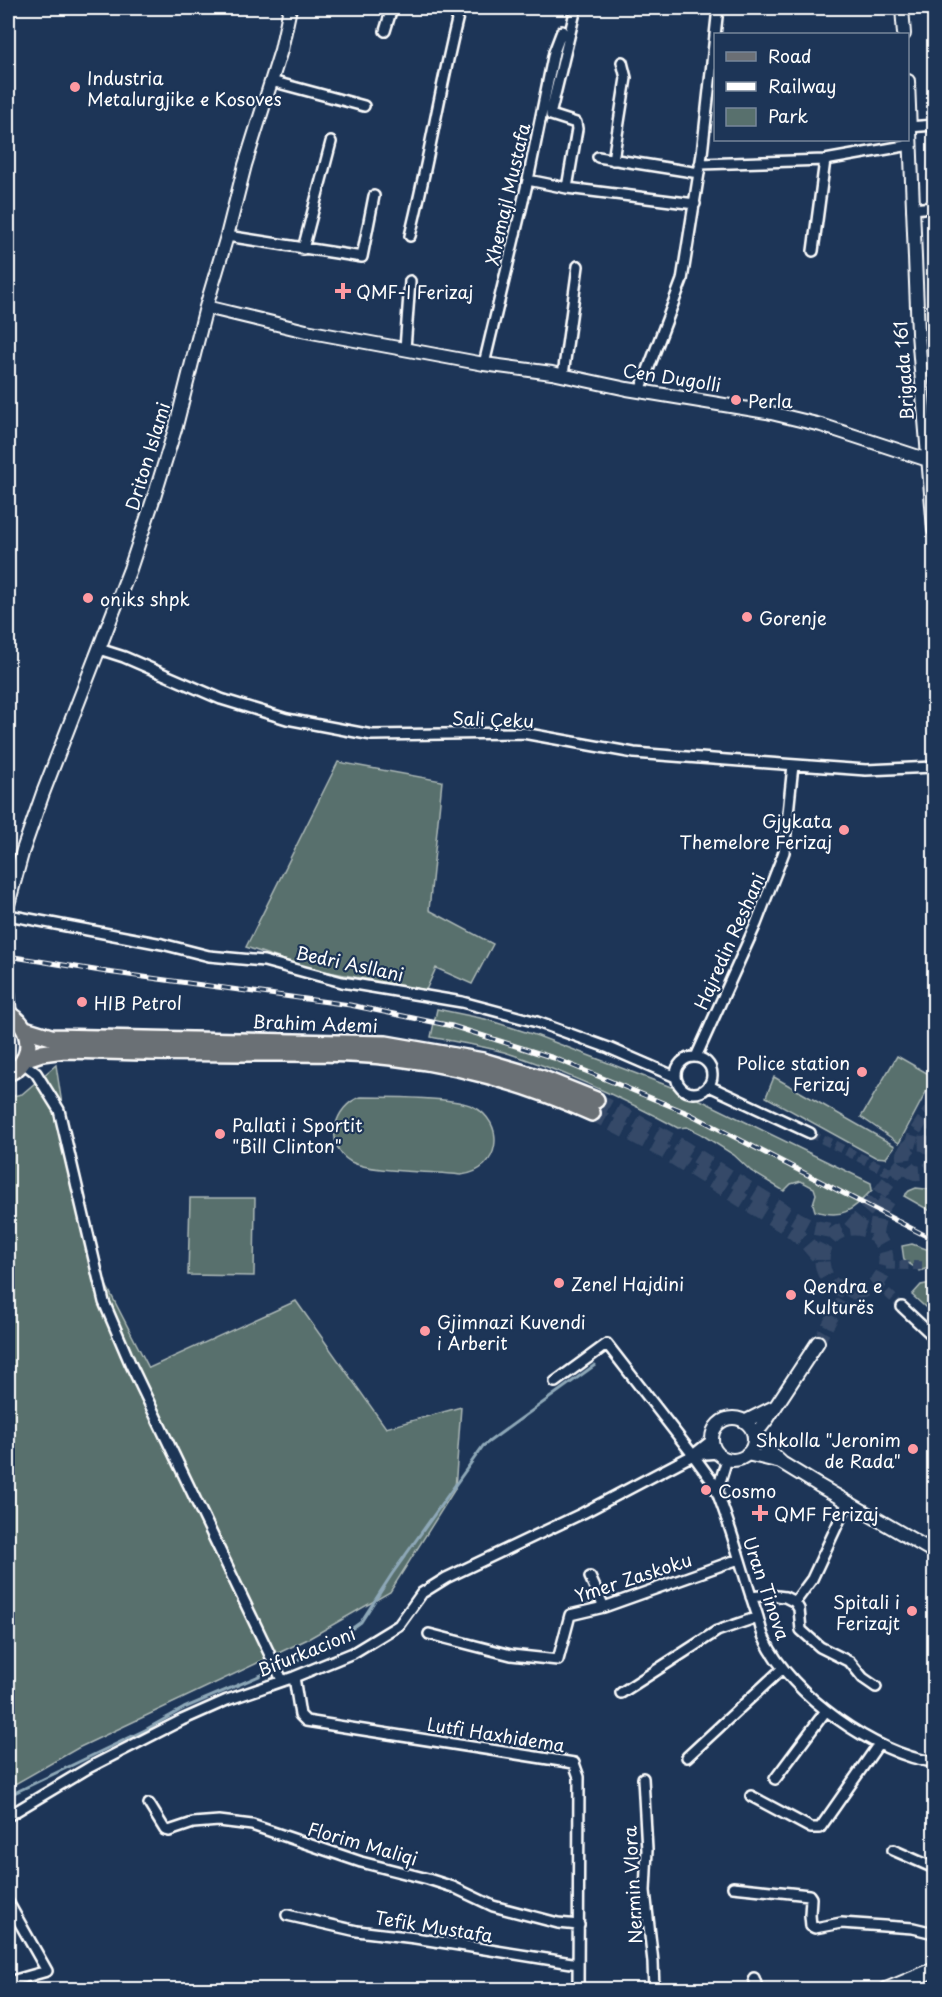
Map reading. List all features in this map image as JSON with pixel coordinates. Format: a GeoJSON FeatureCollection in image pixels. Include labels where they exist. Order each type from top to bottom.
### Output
{"type":"FeatureCollection","features":[{"type":"Feature","properties":{"kind":"main road","name":"Brahim Ademi"},"geometry":{"type":"LineString","coordinates":[[8,1073],[23,1061],[42,1053],[64,1050],[298,1052],[391,1058],[448,1066],[594,1107],[541,1078],[452,1054],[397,1046],[326,1042],[51,1037],[25,1029],[18,1018],[9,1014]]}},
{"type":"Feature","properties":{"kind":"main road"},"geometry":{"type":"LineString","coordinates":[[23,1061],[28,1045],[25,1029]]}},
{"type":"Feature","properties":{"kind":"main road"},"geometry":{"type":"LineString","coordinates":[[886,1989],[934,1970]]}},
{"type":"Feature","properties":{"kind":"street","name":"Driton Islami"},"geometry":{"type":"LineString","coordinates":[[8,905],[23,850],[130,569],[155,494],[176,426],[245,165],[281,50],[290,8]]}},
{"type":"Feature","properties":{"kind":"street"},"geometry":{"type":"LineString","coordinates":[[385,31],[392,8]]}},
{"type":"Feature","properties":{"kind":"street"},"geometry":{"type":"LineString","coordinates":[[410,236],[430,149],[443,76],[460,8]]}},
{"type":"Feature","properties":{"kind":"street"},"geometry":{"type":"LineString","coordinates":[[567,188],[577,129],[576,123],[554,116],[551,111],[576,8]]}},
{"type":"Feature","properties":{"kind":"street"},"geometry":{"type":"LineString","coordinates":[[715,33],[718,8]]}},
{"type":"Feature","properties":{"kind":"street"},"geometry":{"type":"LineString","coordinates":[[902,8],[904,33]]}},
{"type":"Feature","properties":{"kind":"street","name":"Xhemajl Mustafa"},"geometry":{"type":"LineString","coordinates":[[484,364],[528,180],[554,52],[562,31]]}},
{"type":"Feature","properties":{"kind":"street"},"geometry":{"type":"LineString","coordinates":[[640,391],[682,280],[700,168],[714,44]]}},
{"type":"Feature","properties":{"kind":"street"},"geometry":{"type":"LineString","coordinates":[[613,160],[626,78],[622,62]]}},
{"type":"Feature","properties":{"kind":"street"},"geometry":{"type":"LineString","coordinates":[[271,81],[364,106]]}},
{"type":"Feature","properties":{"kind":"street"},"geometry":{"type":"LineString","coordinates":[[909,127],[934,125]]}},
{"type":"Feature","properties":{"kind":"street","name":"Brigada 161"},"geometry":{"type":"LineString","coordinates":[[909,127],[918,333],[934,530]]}},
{"type":"Feature","properties":{"kind":"street"},"geometry":{"type":"LineString","coordinates":[[303,249],[331,142]]}},
{"type":"Feature","properties":{"kind":"street"},"geometry":{"type":"LineString","coordinates":[[598,157],[700,168],[825,160],[910,145]]}},
{"type":"Feature","properties":{"kind":"street"},"geometry":{"type":"LineString","coordinates":[[813,251],[825,160]]}},
{"type":"Feature","properties":{"kind":"street"},"geometry":{"type":"LineString","coordinates":[[528,180],[567,188],[695,204]]}},
{"type":"Feature","properties":{"kind":"street"},"geometry":{"type":"LineString","coordinates":[[227,236],[362,257],[374,196]]}},
{"type":"Feature","properties":{"kind":"street"},"geometry":{"type":"LineString","coordinates":[[912,209],[934,207]]}},
{"type":"Feature","properties":{"kind":"street"},"geometry":{"type":"LineString","coordinates":[[563,375],[578,266]]}},
{"type":"Feature","properties":{"kind":"street"},"geometry":{"type":"LineString","coordinates":[[405,349],[410,281]]}},
{"type":"Feature","properties":{"kind":"street","name":"Cen Dugolli"},"geometry":{"type":"LineString","coordinates":[[206,307],[306,331],[767,412],[821,425],[928,460]]}},
{"type":"Feature","properties":{"kind":"street","name":"Sali Çeku"},"geometry":{"type":"LineString","coordinates":[[99,650],[124,657],[221,699],[287,719],[372,735],[523,734],[634,753],[866,770],[934,768]]}},
{"type":"Feature","properties":{"kind":"street","name":"Hajredin Reshani"},"geometry":{"type":"LineString","coordinates":[[696,1057],[780,865],[784,852],[794,765]]}},
{"type":"Feature","properties":{"kind":"street","name":"Bedri Asllani"},"geometry":{"type":"LineString","coordinates":[[8,915],[162,944],[209,956],[264,961],[342,982],[462,1002],[537,1022],[609,1048],[676,1077]]}},
{"type":"Feature","properties":{"kind":"street"},"geometry":{"type":"LineString","coordinates":[[8,991],[9,1014]]}},
{"type":"Feature","properties":{"kind":"street"},"geometry":{"type":"LineString","coordinates":[[696,1057],[707,1062],[713,1074],[709,1086],[693,1094],[681,1089],[676,1071],[683,1061],[696,1057]]}},
{"type":"Feature","properties":{"kind":"street"},"geometry":{"type":"LineString","coordinates":[[23,1061],[36,1073],[59,1110],[93,1262],[108,1312],[130,1363],[281,1678]]}},
{"type":"Feature","properties":{"kind":"street"},"geometry":{"type":"LineString","coordinates":[[709,1086],[810,1133]]}},
{"type":"Feature","properties":{"kind":"street"},"geometry":{"type":"LineString","coordinates":[[902,1307],[934,1337]]}},
{"type":"Feature","properties":{"kind":"street"},"geometry":{"type":"LineString","coordinates":[[754,1437],[818,1342]]}},
{"type":"Feature","properties":{"kind":"street"},"geometry":{"type":"LineString","coordinates":[[555,1382],[607,1344],[693,1455],[717,1492]]}},
{"type":"Feature","properties":{"kind":"street"},"geometry":{"type":"LineString","coordinates":[[746,1421],[776,1406]]}},
{"type":"Feature","properties":{"kind":"street"},"geometry":{"type":"LineString","coordinates":[[737,1418],[746,1421],[752,1428],[753,1447],[740,1459],[693,1455],[712,1440],[716,1427],[723,1420],[737,1418]]}},
{"type":"Feature","properties":{"kind":"street"},"geometry":{"type":"LineString","coordinates":[[754,1437],[782,1463],[934,1552]]}},
{"type":"Feature","properties":{"kind":"street"},"geometry":{"type":"LineString","coordinates":[[712,1440],[723,1456],[717,1492]]}},
{"type":"Feature","properties":{"kind":"street"},"geometry":{"type":"LineString","coordinates":[[747,1454],[782,1463]]}},
{"type":"Feature","properties":{"kind":"street","name":"Bifurkacioni"},"geometry":{"type":"LineString","coordinates":[[8,1816],[90,1767],[182,1720],[281,1678],[294,1677],[353,1653],[399,1625],[422,1593],[446,1578],[583,1513],[693,1455]]}},
{"type":"Feature","properties":{"kind":"street","name":"Uran Tinova"},"geometry":{"type":"LineString","coordinates":[[717,1492],[764,1639],[783,1668],[825,1712],[878,1745],[923,1761],[934,1762]]}},
{"type":"Feature","properties":{"kind":"street"},"geometry":{"type":"LineString","coordinates":[[795,1602],[812,1579],[848,1502]]}},
{"type":"Feature","properties":{"kind":"street","name":"Ymer Zaskoku"},"geometry":{"type":"LineString","coordinates":[[429,1634],[511,1655],[558,1660],[570,1615],[604,1607],[739,1559]]}},
{"type":"Feature","properties":{"kind":"street"},"geometry":{"type":"LineString","coordinates":[[590,1577],[604,1607]]}},
{"type":"Feature","properties":{"kind":"street"},"geometry":{"type":"LineString","coordinates":[[751,1597],[769,1594],[785,1597],[795,1602],[799,1609],[801,1629],[820,1647],[850,1662],[863,1678],[876,1687]]}},
{"type":"Feature","properties":{"kind":"street"},"geometry":{"type":"LineString","coordinates":[[621,1693],[717,1631],[758,1617]]}},
{"type":"Feature","properties":{"kind":"street"},"geometry":{"type":"LineString","coordinates":[[687,1757],[783,1668]]}},
{"type":"Feature","properties":{"kind":"street","name":"Lutfi Haxhidema"},"geometry":{"type":"LineString","coordinates":[[294,1677],[300,1715],[306,1721],[574,1763],[579,1777],[578,1989]]}},
{"type":"Feature","properties":{"kind":"street"},"geometry":{"type":"LineString","coordinates":[[775,1779],[825,1712]]}},
{"type":"Feature","properties":{"kind":"street"},"geometry":{"type":"LineString","coordinates":[[750,1796],[811,1828],[820,1828],[878,1745]]}},
{"type":"Feature","properties":{"kind":"street","name":"Nermin Vlora"},"geometry":{"type":"LineString","coordinates":[[643,1778],[647,1850],[645,1891],[652,1942],[654,1989]]}},
{"type":"Feature","properties":{"kind":"street","name":"Florim Maliqi"},"geometry":{"type":"LineString","coordinates":[[149,1804],[165,1830],[169,1831],[192,1823],[219,1821],[252,1825],[361,1862],[437,1882],[493,1906],[549,1921],[579,1925]]}},
{"type":"Feature","properties":{"kind":"street"},"geometry":{"type":"LineString","coordinates":[[892,1850],[934,1868]]}},
{"type":"Feature","properties":{"kind":"street"},"geometry":{"type":"LineString","coordinates":[[734,1887],[809,1894],[811,1898],[810,1922],[815,1928],[841,1923],[913,1928],[934,1933]]}},
{"type":"Feature","properties":{"kind":"street"},"geometry":{"type":"LineString","coordinates":[[8,1902],[47,1971],[8,1982]]}},
{"type":"Feature","properties":{"kind":"street","name":"Tefik Mustafa"},"geometry":{"type":"LineString","coordinates":[[286,1916],[357,1930],[578,1965]]}},
{"type":"Feature","properties":{"kind":"street"},"geometry":{"type":"LineString","coordinates":[[754,1978],[758,1989]]}},
{"type":"Feature","properties":{"kind":"green space"},"geometry":{"type":"Polygon","coordinates":[[[338,762],[442,781],[429,910],[493,944],[472,984],[436,968],[426,990],[307,968],[246,947],[338,762]]]}},
{"type":"Feature","properties":{"kind":"green space"},"geometry":{"type":"Polygon","coordinates":[[[437,1009],[485,1019],[538,1036],[684,1092],[871,1183],[872,1190],[846,1211],[833,1214],[815,1211],[814,1188],[801,1181],[791,1184],[784,1191],[751,1171],[734,1155],[687,1127],[678,1128],[593,1086],[527,1059],[486,1047],[431,1037],[437,1009]]]}},
{"type":"Feature","properties":{"kind":"green space"},"geometry":{"type":"Polygon","coordinates":[[[897,1056],[934,1077],[899,1143],[861,1117],[897,1056]]]}},
{"type":"Feature","properties":{"kind":"green space"},"geometry":{"type":"Polygon","coordinates":[[[56,1065],[77,1203],[102,1277],[149,1368],[296,1301],[386,1428],[461,1407],[455,1489],[390,1592],[308,1639],[78,1748],[8,1788],[8,1097],[22,1094],[56,1065]]]}},
{"type":"Feature","properties":{"kind":"green space"},"geometry":{"type":"Polygon","coordinates":[[[774,1077],[895,1146],[886,1158],[875,1157],[766,1097],[774,1077]]]}},
{"type":"Feature","properties":{"kind":"green space"},"geometry":{"type":"Polygon","coordinates":[[[361,1097],[435,1099],[472,1106],[483,1113],[491,1123],[495,1145],[491,1156],[485,1165],[474,1172],[461,1175],[388,1170],[351,1162],[342,1155],[337,1146],[335,1126],[344,1108],[361,1097]]]}},
{"type":"Feature","properties":{"kind":"green space"},"geometry":{"type":"Polygon","coordinates":[[[916,1188],[934,1190],[934,1213],[904,1196],[916,1188]]]}},
{"type":"Feature","properties":{"kind":"green space"},"geometry":{"type":"Polygon","coordinates":[[[190,1198],[255,1198],[254,1276],[188,1275],[190,1198]]]}},
{"type":"Feature","properties":{"kind":"green space"},"geometry":{"type":"Polygon","coordinates":[[[912,1244],[932,1251],[928,1268],[920,1271],[904,1260],[902,1246],[912,1244]]]}},
{"type":"Feature","properties":{"kind":"green space"},"geometry":{"type":"Polygon","coordinates":[[[931,1283],[934,1286],[934,1315],[912,1295],[921,1285],[931,1283]]]}},
{"type":"Feature","properties":{"kind":"waterway"},"geometry":{"type":"LineString","coordinates":[[8,1796],[145,1730],[184,1708],[325,1648],[361,1622],[392,1574],[483,1446],[595,1365]]}},
{"type":"Feature","properties":{"kind":"tunnel"},"geometry":{"type":"LineString","coordinates":[[596,1100],[674,1142],[797,1219],[812,1227],[839,1232]]}},
{"type":"Feature","properties":{"kind":"tunnel"},"geometry":{"type":"LineString","coordinates":[[910,1147],[914,1133],[934,1104]]}},
{"type":"Feature","properties":{"kind":"tunnel"},"geometry":{"type":"LineString","coordinates":[[592,1113],[665,1152],[791,1230],[806,1242],[823,1262]]}},
{"type":"Feature","properties":{"kind":"tunnel"},"geometry":{"type":"LineString","coordinates":[[930,1149],[934,1119]]}},
{"type":"Feature","properties":{"kind":"tunnel"},"geometry":{"type":"LineString","coordinates":[[810,1133],[895,1175]]}},
{"type":"Feature","properties":{"kind":"tunnel"},"geometry":{"type":"LineString","coordinates":[[919,1143],[925,1144],[933,1152],[934,1158],[933,1164],[925,1172],[919,1173],[913,1172],[905,1164],[904,1158],[905,1152],[913,1144],[919,1143]]}},
{"type":"Feature","properties":{"kind":"tunnel"},"geometry":{"type":"LineString","coordinates":[[850,1229],[904,1162]]}},
{"type":"Feature","properties":{"kind":"tunnel"},"geometry":{"type":"LineString","coordinates":[[875,1235],[880,1211],[889,1197]]}},
{"type":"Feature","properties":{"kind":"tunnel"},"geometry":{"type":"LineString","coordinates":[[854,1228],[872,1234],[880,1242],[886,1260],[880,1278],[872,1286],[854,1292],[836,1286],[828,1278],[822,1260],[828,1242],[836,1234],[854,1228]]}},
{"type":"Feature","properties":{"kind":"tunnel"},"geometry":{"type":"LineString","coordinates":[[886,1265],[934,1266]]}},
{"type":"Feature","properties":{"kind":"tunnel"},"geometry":{"type":"LineString","coordinates":[[877,1283],[902,1307]]}},
{"type":"Feature","properties":{"kind":"tunnel"},"geometry":{"type":"LineString","coordinates":[[818,1342],[848,1291]]}},
{"type":"Feature","properties":{"kind":"railway"},"geometry":{"type":"LineString","coordinates":[[8,956],[350,1005],[452,1026],[554,1058],[690,1114],[934,1240]]}},
{"type":"Feature","properties":{"kind":"place","name":"Industria Metalurgjike e Kosoves"},"geometry":{"type":"Point","coordinates":[75,87]}},
{"type":"Feature","properties":{"kind":"place","name":"QMF-I Ferizaj"},"geometry":{"type":"Point","coordinates":[343,291]}},
{"type":"Feature","properties":{"kind":"place","name":"Perla"},"geometry":{"type":"Point","coordinates":[736,400]}},
{"type":"Feature","properties":{"kind":"place","name":"oniks shpk"},"geometry":{"type":"Point","coordinates":[88,598]}},
{"type":"Feature","properties":{"kind":"place","name":"Gorenje"},"geometry":{"type":"Point","coordinates":[747,617]}},
{"type":"Feature","properties":{"kind":"place","name":"Gjykata Themelore Ferizaj"},"geometry":{"type":"Point","coordinates":[844,830]}},
{"type":"Feature","properties":{"kind":"place","name":"HIB Petrol"},"geometry":{"type":"Point","coordinates":[82,1002]}},
{"type":"Feature","properties":{"kind":"place","name":"Police station Ferizaj"},"geometry":{"type":"Point","coordinates":[862,1072]}},
{"type":"Feature","properties":{"kind":"place","name":"Pallati i Sportit \"Bill Clinton\""},"geometry":{"type":"Point","coordinates":[220,1134]}},
{"type":"Feature","properties":{"kind":"place","name":"Zenel Hajdini"},"geometry":{"type":"Point","coordinates":[559,1283]}},
{"type":"Feature","properties":{"kind":"place","name":"Qendra e Kulturës"},"geometry":{"type":"Point","coordinates":[791,1295]}},
{"type":"Feature","properties":{"kind":"place","name":"Gjimnazi Kuvendi i Arberit"},"geometry":{"type":"Point","coordinates":[425,1331]}},
{"type":"Feature","properties":{"kind":"place","name":"Shkolla \"Jeronim de Rada\""},"geometry":{"type":"Point","coordinates":[913,1449]}},
{"type":"Feature","properties":{"kind":"place","name":"Cosmo"},"geometry":{"type":"Point","coordinates":[706,1490]}},
{"type":"Feature","properties":{"kind":"place","name":"QMF Ferizaj"},"geometry":{"type":"Point","coordinates":[760,1513]}},
{"type":"Feature","properties":{"kind":"place","name":"Spitali i Ferizajt"},"geometry":{"type":"Point","coordinates":[912,1611]}}]}
